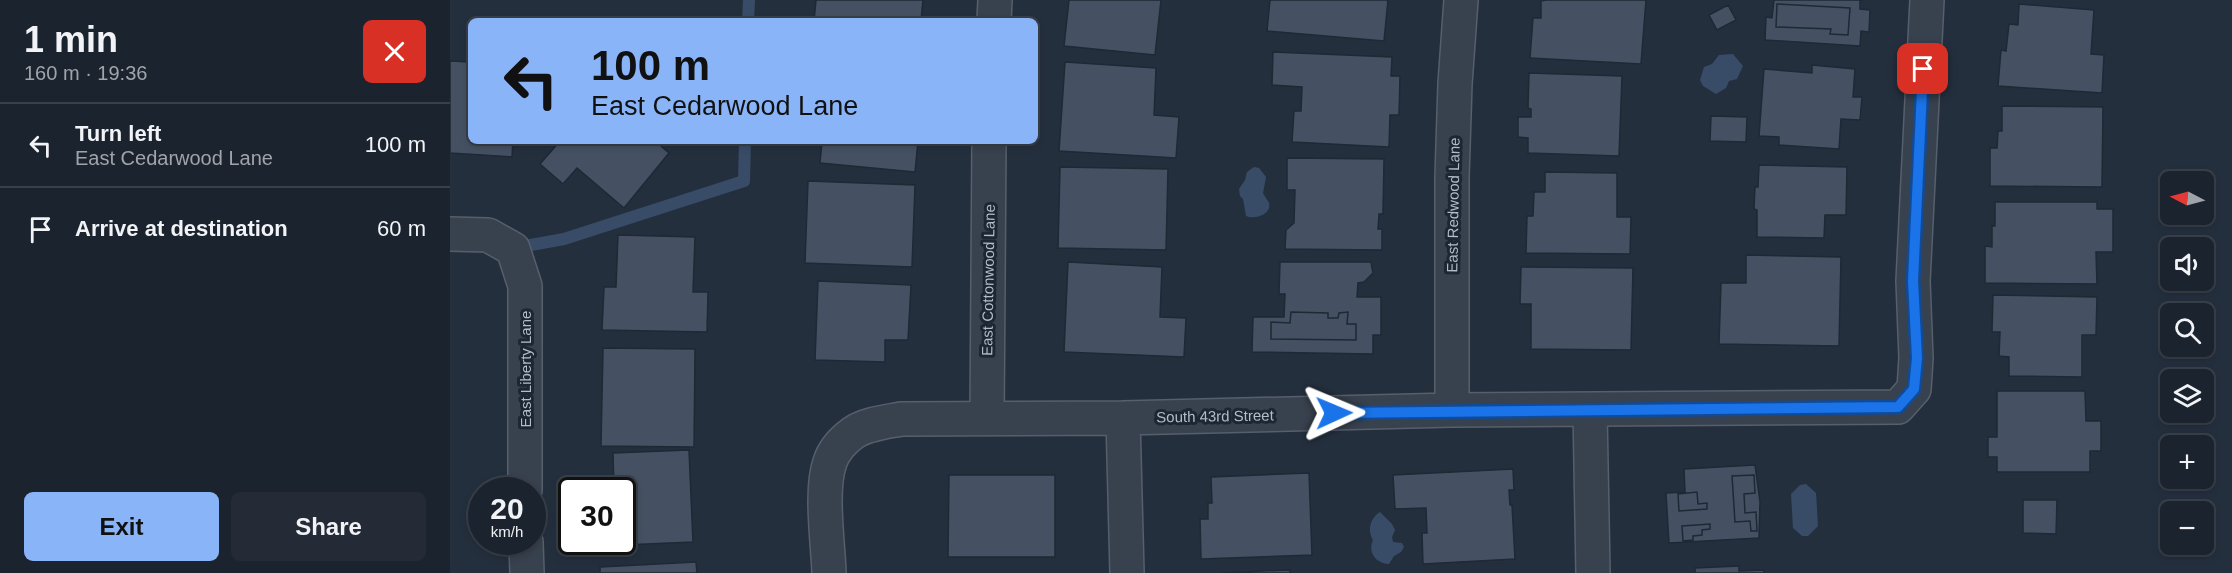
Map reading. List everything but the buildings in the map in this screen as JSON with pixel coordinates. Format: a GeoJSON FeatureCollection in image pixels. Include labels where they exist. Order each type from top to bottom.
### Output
{"type":"FeatureCollection","features":[{"type":"Feature","properties":{"kind":"street"},"geometry":{"type":"LineString","coordinates":[[994,18],[995,0]]}},
{"type":"Feature","properties":{"kind":"street","name":"East Redwood Lane"},"geometry":{"type":"LineString","coordinates":[[1452,410],[1452,177],[1461,0]]}},
{"type":"Feature","properties":{"kind":"street","name":"South 43rd Street"},"geometry":{"type":"LineString","coordinates":[[829,573],[827,476],[830,460],[839,444],[855,432],[902,419],[1123,418],[1452,410],[1898,407],[1914,389],[1917,358],[1913,281],[1927,0]]}},
{"type":"Feature","properties":{"kind":"street","name":"East Cottonwood Lane"},"geometry":{"type":"LineString","coordinates":[[987,418],[989,144]]}},
{"type":"Feature","properties":{"kind":"street","name":"East Liberty Lane"},"geometry":{"type":"LineString","coordinates":[[450,234],[488,235],[513,249],[525,286],[525,477]]}},
{"type":"Feature","properties":{"kind":"street"},"geometry":{"type":"LineString","coordinates":[[1590,410],[1593,573]]}},
{"type":"Feature","properties":{"kind":"street"},"geometry":{"type":"LineString","coordinates":[[1123,418],[1127,573]]}},
{"type":"Feature","properties":{"kind":"street"},"geometry":{"type":"LineString","coordinates":[[526,555],[527,573]]}},
{"type":"Feature","properties":{"kind":"water"},"geometry":{"type":"Polygon","coordinates":[[[1733,54],[1743,66],[1737,79],[1729,81],[1726,88],[1716,94],[1703,86],[1700,80],[1704,67],[1712,64],[1719,55],[1733,54]]]}},
{"type":"Feature","properties":{"kind":"water"},"geometry":{"type":"Polygon","coordinates":[[[1254,167],[1259,168],[1266,177],[1263,193],[1269,202],[1269,207],[1262,216],[1249,217],[1246,216],[1239,189],[1247,172],[1254,167]]]}},
{"type":"Feature","properties":{"kind":"water"},"geometry":{"type":"Polygon","coordinates":[[[1806,484],[1816,493],[1818,526],[1808,536],[1802,536],[1793,528],[1791,494],[1800,485],[1806,484]]]}},
{"type":"Feature","properties":{"kind":"water"},"geometry":{"type":"Polygon","coordinates":[[[1380,512],[1395,530],[1392,537],[1393,542],[1402,543],[1404,547],[1389,564],[1377,560],[1371,549],[1373,540],[1370,533],[1371,525],[1380,512]]]}},
{"type":"Feature","properties":{"kind":"waterway"},"geometry":{"type":"LineString","coordinates":[[748,18],[749,0]]}},
{"type":"Feature","properties":{"kind":"waterway"},"geometry":{"type":"LineString","coordinates":[[514,248],[564,239],[744,181],[745,144]]}},
{"type":"Feature","properties":{"kind":"route"},"geometry":{"type":"LineString","coordinates":[[1334,413],[1898,407],[1914,389],[1917,358],[1913,281],[1923,69]]}}]}
